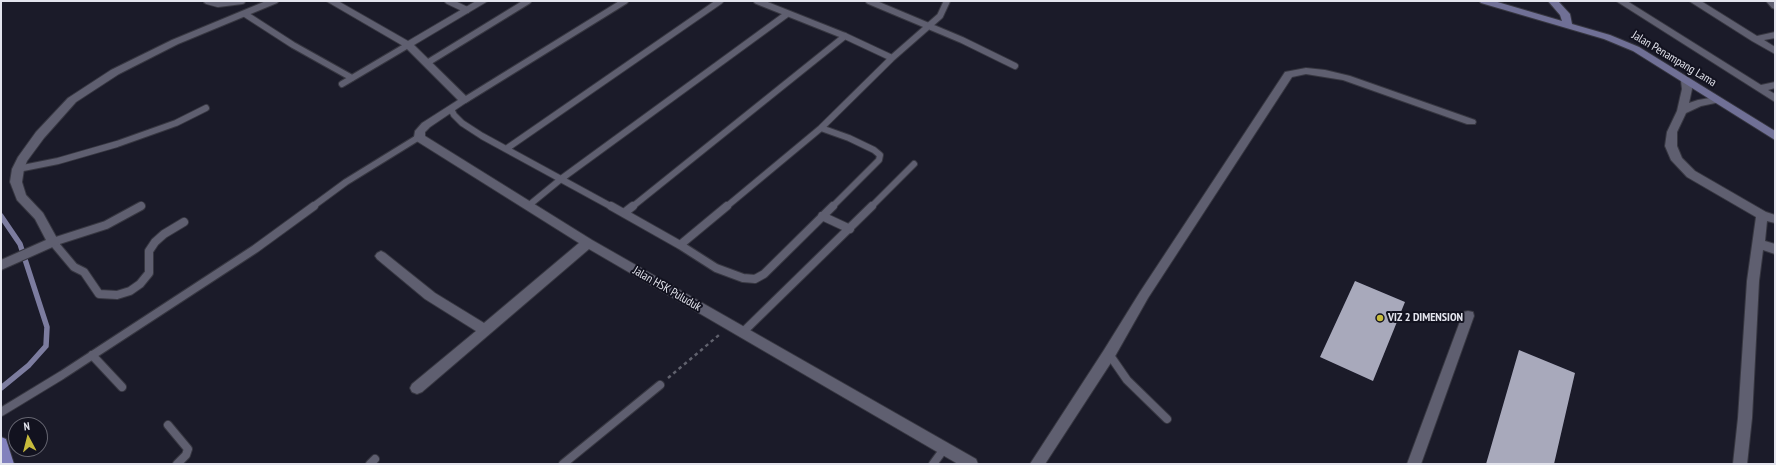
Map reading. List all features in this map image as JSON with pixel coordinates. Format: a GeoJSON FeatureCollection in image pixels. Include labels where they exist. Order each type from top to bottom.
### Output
{"type":"FeatureCollection","features":[{"type":"Feature","properties":{"kind":"main road","name":"Jalan Penampang Lama"},"geometry":{"type":"LineString","coordinates":[[1484,1],[1567,24],[1607,37],[1636,49],[1775,136]]}},
{"type":"Feature","properties":{"kind":"main road"},"geometry":{"type":"LineString","coordinates":[[1553,1],[1565,14],[1567,24]]}},
{"type":"Feature","properties":{"kind":"main road"},"geometry":{"type":"LineString","coordinates":[[1,443],[7,464]]}},
{"type":"Feature","properties":{"kind":"street"},"geometry":{"type":"LineString","coordinates":[[1,265],[53,242],[39,216],[21,197],[16,182],[18,169],[22,160],[40,135],[72,100],[115,72],[175,42],[274,1]]}},
{"type":"Feature","properties":{"kind":"street"},"geometry":{"type":"LineString","coordinates":[[331,1],[408,45],[465,100],[426,125],[420,131],[419,137]]}},
{"type":"Feature","properties":{"kind":"street"},"geometry":{"type":"LineString","coordinates":[[408,45],[483,1]]}},
{"type":"Feature","properties":{"kind":"street"},"geometry":{"type":"LineString","coordinates":[[1621,1],[1775,99]]}},
{"type":"Feature","properties":{"kind":"street"},"geometry":{"type":"LineString","coordinates":[[1694,1],[1775,51]]}},
{"type":"Feature","properties":{"kind":"street"},"geometry":{"type":"LineString","coordinates":[[1771,1],[1775,6]]}},
{"type":"Feature","properties":{"kind":"street"},"geometry":{"type":"LineString","coordinates":[[1755,39],[1775,35]]}},
{"type":"Feature","properties":{"kind":"street"},"geometry":{"type":"LineString","coordinates":[[1037,464],[1109,354],[1144,295],[1289,74],[1306,71],[1325,73],[1346,78],[1471,122]]}},
{"type":"Feature","properties":{"kind":"street"},"geometry":{"type":"LineString","coordinates":[[1686,81],[1687,89],[1682,111],[1672,132],[1671,146],[1677,160],[1691,174],[1769,217],[1758,243],[1753,281],[1745,418],[1740,464]]}},
{"type":"Feature","properties":{"kind":"street"},"geometry":{"type":"LineString","coordinates":[[1760,89],[1775,85]]}},
{"type":"Feature","properties":{"kind":"street"},"geometry":{"type":"LineString","coordinates":[[1682,111],[1698,103],[1716,100]]}},
{"type":"Feature","properties":{"kind":"street","name":"Jalan HSK Puluduk"},"geometry":{"type":"LineString","coordinates":[[419,137],[588,243],[971,464]]}},
{"type":"Feature","properties":{"kind":"street"},"geometry":{"type":"LineString","coordinates":[[417,388],[588,243]]}},
{"type":"Feature","properties":{"kind":"street"},"geometry":{"type":"LineString","coordinates":[[1758,243],[1775,248]]}},
{"type":"Feature","properties":{"kind":"street"},"geometry":{"type":"LineString","coordinates":[[381,256],[430,296],[485,330]]}},
{"type":"Feature","properties":{"kind":"street"},"geometry":{"type":"LineString","coordinates":[[1414,464],[1468,316]]}},
{"type":"Feature","properties":{"kind":"lane"},"geometry":{"type":"LineString","coordinates":[[207,1],[218,4],[242,1]]}},
{"type":"Feature","properties":{"kind":"lane"},"geometry":{"type":"LineString","coordinates":[[448,1],[467,10]]}},
{"type":"Feature","properties":{"kind":"lane"},"geometry":{"type":"LineString","coordinates":[[427,63],[528,1]]}},
{"type":"Feature","properties":{"kind":"lane"},"geometry":{"type":"LineString","coordinates":[[465,100],[625,1]]}},
{"type":"Feature","properties":{"kind":"lane"},"geometry":{"type":"LineString","coordinates":[[506,149],[720,1]]}},
{"type":"Feature","properties":{"kind":"lane"},"geometry":{"type":"LineString","coordinates":[[757,1],[845,36],[892,58]]}},
{"type":"Feature","properties":{"kind":"lane"},"geometry":{"type":"LineString","coordinates":[[870,1],[930,26],[1015,66]]}},
{"type":"Feature","properties":{"kind":"lane"},"geometry":{"type":"LineString","coordinates":[[680,245],[821,128],[892,58],[940,16],[947,1]]}},
{"type":"Feature","properties":{"kind":"lane"},"geometry":{"type":"LineString","coordinates":[[245,14],[293,45],[352,78]]}},
{"type":"Feature","properties":{"kind":"lane"},"geometry":{"type":"LineString","coordinates":[[528,206],[561,179],[787,14]]}},
{"type":"Feature","properties":{"kind":"lane"},"geometry":{"type":"LineString","coordinates":[[624,213],[845,36]]}},
{"type":"Feature","properties":{"kind":"lane"},"geometry":{"type":"LineString","coordinates":[[342,84],[408,45]]}},
{"type":"Feature","properties":{"kind":"lane"},"geometry":{"type":"LineString","coordinates":[[18,169],[58,161],[117,144],[176,123],[206,108]]}},
{"type":"Feature","properties":{"kind":"lane"},"geometry":{"type":"LineString","coordinates":[[451,109],[462,124],[624,213],[680,245],[716,268],[743,278],[754,279],[764,274],[879,160],[880,155],[850,138],[821,128]]}},
{"type":"Feature","properties":{"kind":"lane"},"geometry":{"type":"LineString","coordinates":[[1,412],[92,355],[283,230],[346,182],[419,137]]}},
{"type":"Feature","properties":{"kind":"lane"},"geometry":{"type":"LineString","coordinates":[[742,333],[850,229],[914,164]]}},
{"type":"Feature","properties":{"kind":"lane"},"geometry":{"type":"LineString","coordinates":[[141,206],[106,225],[53,242],[74,267],[84,272],[99,294],[117,295],[130,291],[140,284],[150,272],[149,251],[155,242],[164,234],[184,222]]}},
{"type":"Feature","properties":{"kind":"lane"},"geometry":{"type":"LineString","coordinates":[[822,216],[850,229]]}},
{"type":"Feature","properties":{"kind":"lane"},"geometry":{"type":"LineString","coordinates":[[1109,354],[1127,380],[1167,420]]}},
{"type":"Feature","properties":{"kind":"lane"},"geometry":{"type":"LineString","coordinates":[[92,355],[122,387]]}},
{"type":"Feature","properties":{"kind":"lane"},"geometry":{"type":"LineString","coordinates":[[563,464],[660,385]]}},
{"type":"Feature","properties":{"kind":"lane"},"geometry":{"type":"LineString","coordinates":[[168,425],[188,449],[186,455],[177,464]]}},
{"type":"Feature","properties":{"kind":"lane"},"geometry":{"type":"LineString","coordinates":[[932,464],[944,449]]}},
{"type":"Feature","properties":{"kind":"path"},"geometry":{"type":"LineString","coordinates":[[660,385],[730,326]]}},
{"type":"Feature","properties":{"kind":"building"},"geometry":{"type":"Polygon","coordinates":[[[1355,281],[1405,302],[1373,381],[1320,357],[1355,281]]]}},
{"type":"Feature","properties":{"kind":"building"},"geometry":{"type":"Polygon","coordinates":[[[1519,350],[1575,373],[1554,464],[1486,464],[1519,350]]]}},
{"type":"Feature","properties":{"kind":"waterway"},"geometry":{"type":"LineString","coordinates":[[1,216],[20,244],[47,327],[46,346],[29,365],[1,388]]}},
{"type":"Feature","properties":{"kind":"place","name":"VIZ 2 DIMENSION"},"geometry":{"type":"Point","coordinates":[1380,318]}}]}
